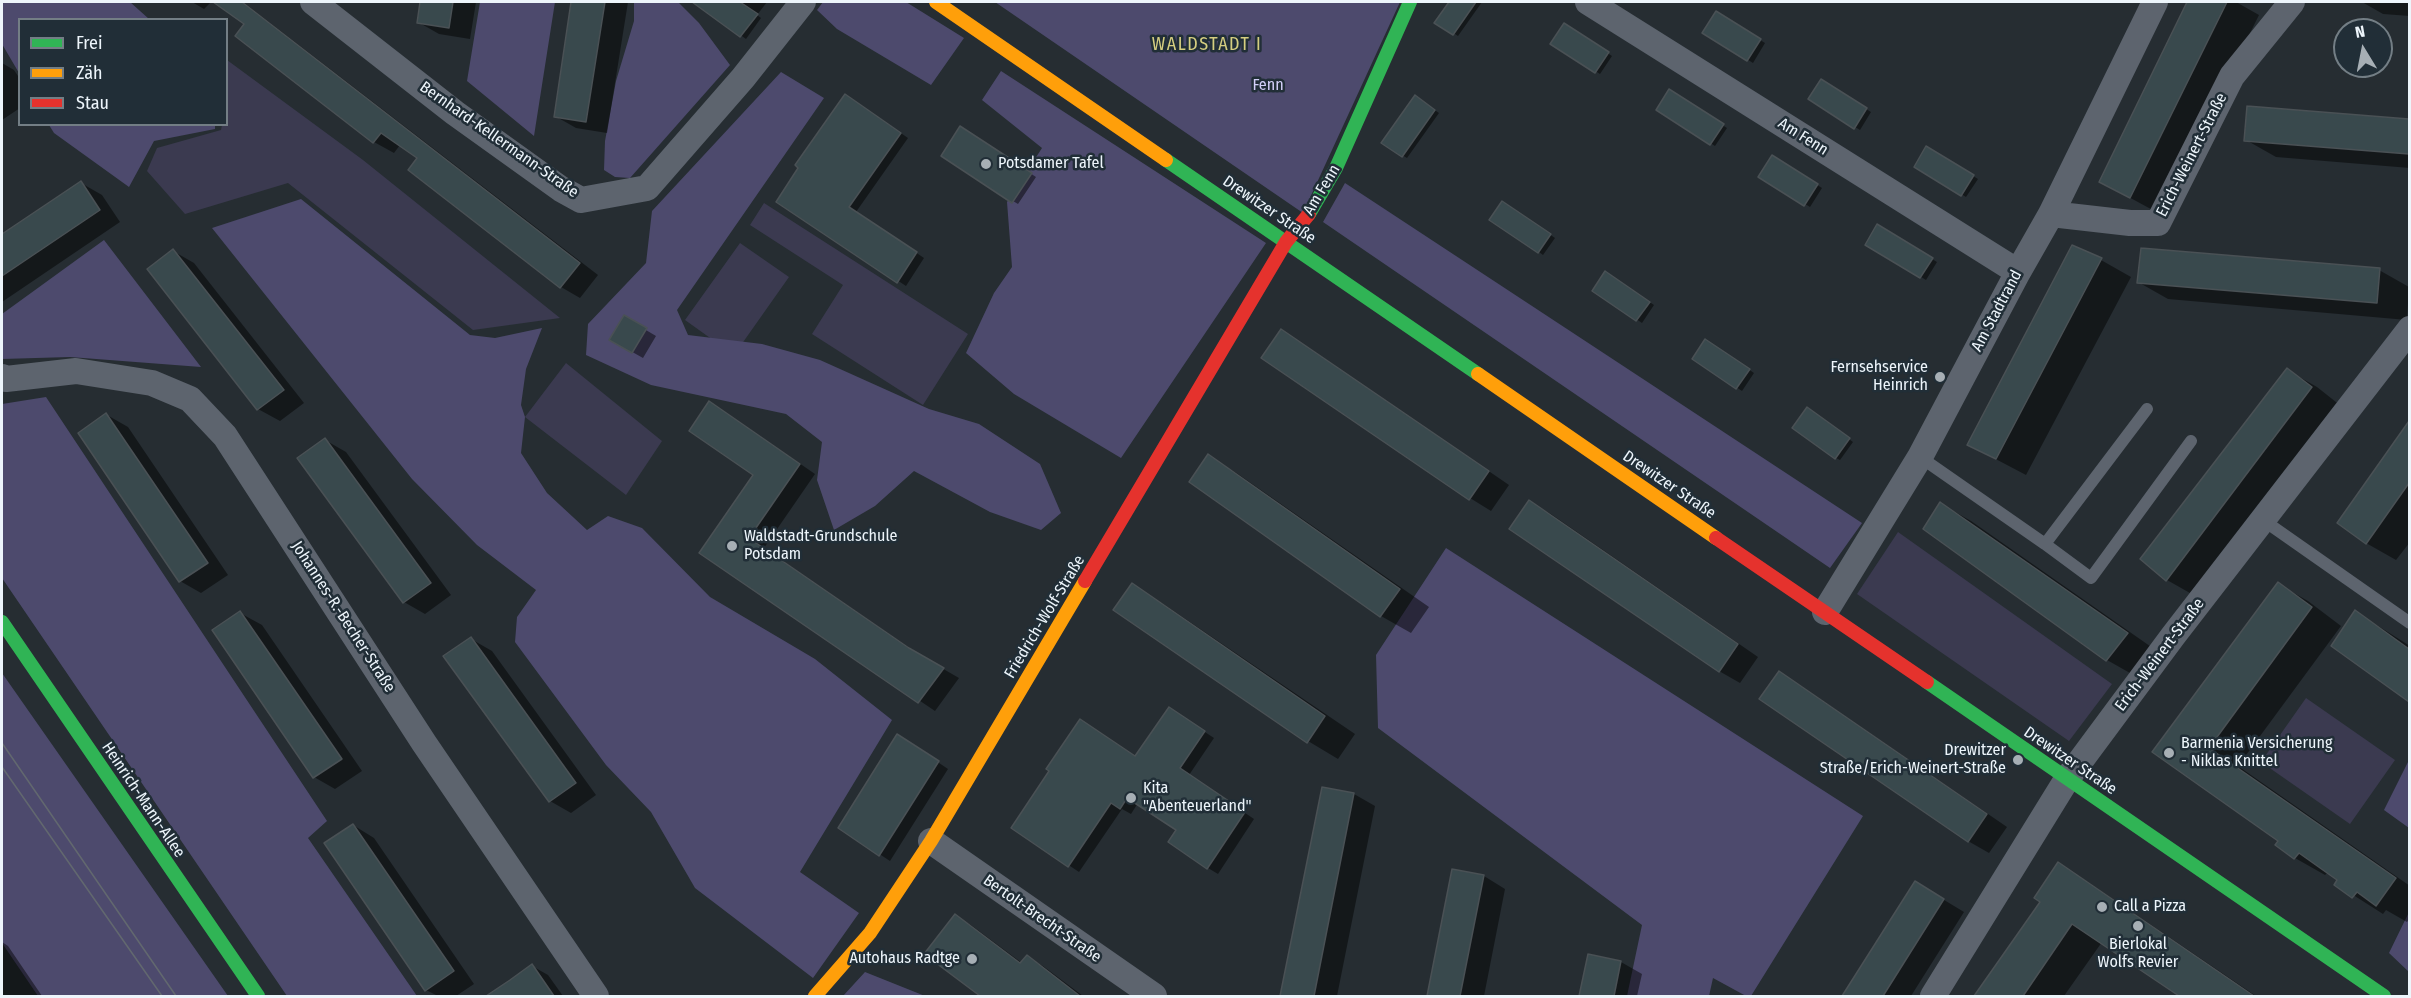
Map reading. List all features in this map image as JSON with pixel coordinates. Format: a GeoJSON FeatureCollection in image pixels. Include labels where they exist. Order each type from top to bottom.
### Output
{"type":"FeatureCollection","features":[{"type":"Feature","properties":{"kind":"street","name":"Bernhard-Kellermann-Straße"},"geometry":{"type":"LineString","coordinates":[[313,2],[455,113],[561,189],[581,200],[647,188],[743,78],[803,2]]}},
{"type":"Feature","properties":{"kind":"street","name":"Drewitzer Straße"},"geometry":{"type":"LineString","coordinates":[[936,2],[2384,996]]}},
{"type":"Feature","properties":{"kind":"street","name":"Am Fenn"},"geometry":{"type":"LineString","coordinates":[[1286,242],[1306,219],[1336,168],[1410,2]]}},
{"type":"Feature","properties":{"kind":"street","name":"Am Fenn"},"geometry":{"type":"LineString","coordinates":[[1588,2],[2018,272]]}},
{"type":"Feature","properties":{"kind":"street","name":"Am Stadtrand"},"geometry":{"type":"LineString","coordinates":[[1825,612],[1920,457],[2051,214],[2155,2]]}},
{"type":"Feature","properties":{"kind":"street","name":"Erich-Weinert-Straße"},"geometry":{"type":"LineString","coordinates":[[2051,214],[2130,223],[2158,223],[2232,76],[2292,2]]}},
{"type":"Feature","properties":{"kind":"street","name":"Friedrich-Wolf-Straße"},"geometry":{"type":"LineString","coordinates":[[815,996],[870,933],[931,841],[1286,242]]}},
{"type":"Feature","properties":{"kind":"street","name":"Erich-Weinert-Straße"},"geometry":{"type":"LineString","coordinates":[[1933,996],[2067,779],[2409,329]]}},
{"type":"Feature","properties":{"kind":"street","name":"Johannes-R.-Becher-Straße"},"geometry":{"type":"LineString","coordinates":[[3,379],[76,370],[152,383],[190,399],[197,406],[225,436],[417,733],[596,996]]}},
{"type":"Feature","properties":{"kind":"street","name":"Heinrich-Mann-Allee"},"geometry":{"type":"LineString","coordinates":[[2,622],[258,996]]}},
{"type":"Feature","properties":{"kind":"street","name":"Bertolt-Brecht-Straße"},"geometry":{"type":"LineString","coordinates":[[931,841],[1154,996]]}},
{"type":"Feature","properties":{"kind":"lane"},"geometry":{"type":"LineString","coordinates":[[2045,544],[2147,409]]}},
{"type":"Feature","properties":{"kind":"lane"},"geometry":{"type":"LineString","coordinates":[[1920,457],[2091,578],[2191,441]]}},
{"type":"Feature","properties":{"kind":"lane"},"geometry":{"type":"LineString","coordinates":[[2264,520],[2409,623]]}},
{"type":"Feature","properties":{"kind":"shaded area"},"geometry":{"type":"Polygon","coordinates":[[[228,61],[363,160],[560,318],[473,330],[288,183],[185,214],[147,171],[157,148],[221,130],[222,126],[228,126],[228,61]]]}},
{"type":"Feature","properties":{"kind":"shaded area"},"geometry":{"type":"Polygon","coordinates":[[[764,203],[968,334],[923,405],[812,334],[843,285],[750,225],[764,203]]]}},
{"type":"Feature","properties":{"kind":"shaded area"},"geometry":{"type":"Polygon","coordinates":[[[740,243],[789,277],[734,355],[685,320],[740,243]]]}},
{"type":"Feature","properties":{"kind":"shaded area"},"geometry":{"type":"Polygon","coordinates":[[[566,363],[662,441],[626,495],[525,417],[566,363]]]}},
{"type":"Feature","properties":{"kind":"shaded area"},"geometry":{"type":"Polygon","coordinates":[[[1898,532],[2112,684],[2069,741],[1857,594],[1898,532]]]}},
{"type":"Feature","properties":{"kind":"shaded area"},"geometry":{"type":"Polygon","coordinates":[[[2306,698],[2395,760],[2350,824],[2261,762],[2306,698]]]}},
{"type":"Feature","properties":{"kind":"green space"},"geometry":{"type":"Polygon","coordinates":[[[2,2],[130,2],[148,18],[18,18],[18,71],[2,44],[2,2]]]}},
{"type":"Feature","properties":{"kind":"green space"},"geometry":{"type":"Polygon","coordinates":[[[480,2],[555,2],[534,136],[467,81],[480,2]]]}},
{"type":"Feature","properties":{"kind":"green space"},"geometry":{"type":"Polygon","coordinates":[[[634,2],[678,2],[699,23],[730,65],[630,178],[615,177],[604,170],[605,141],[616,81],[634,21],[634,2]]]}},
{"type":"Feature","properties":{"kind":"green space"},"geometry":{"type":"Polygon","coordinates":[[[823,2],[906,2],[964,38],[931,85],[837,29],[817,10],[823,2]]]}},
{"type":"Feature","properties":{"kind":"green space","name":"Fenn"},"geometry":{"type":"Polygon","coordinates":[[[995,2],[1400,2],[1303,213],[995,2]]]}},
{"type":"Feature","properties":{"kind":"green space"},"geometry":{"type":"Polygon","coordinates":[[[1001,71],[1266,243],[1121,458],[1014,394],[966,353],[994,293],[1012,267],[1007,202],[1042,148],[982,100],[1001,71]]]}},
{"type":"Feature","properties":{"kind":"green space"},"geometry":{"type":"Polygon","coordinates":[[[781,72],[824,98],[677,310],[688,335],[762,344],[820,360],[929,409],[979,424],[1040,464],[1061,513],[1041,530],[990,512],[914,471],[875,506],[834,530],[817,480],[822,442],[786,414],[651,385],[586,355],[588,324],[646,263],[652,211],[781,72]]]}},
{"type":"Feature","properties":{"kind":"green space"},"geometry":{"type":"Polygon","coordinates":[[[50,126],[215,126],[215,129],[154,141],[129,187],[54,133],[50,126]]]}},
{"type":"Feature","properties":{"kind":"green space"},"geometry":{"type":"Polygon","coordinates":[[[1345,183],[1862,523],[1830,568],[1323,222],[1345,183]]]}},
{"type":"Feature","properties":{"kind":"green space"},"geometry":{"type":"Polygon","coordinates":[[[301,199],[470,335],[495,338],[542,328],[526,369],[521,405],[525,417],[521,453],[547,493],[587,530],[608,516],[642,528],[710,597],[815,659],[892,720],[800,872],[859,913],[813,978],[695,888],[651,812],[606,765],[515,642],[517,617],[536,590],[477,545],[412,479],[212,228],[301,199]]]}},
{"type":"Feature","properties":{"kind":"green space"},"geometry":{"type":"Polygon","coordinates":[[[104,240],[201,367],[70,357],[2,359],[2,314],[104,240]]]}},
{"type":"Feature","properties":{"kind":"green space"},"geometry":{"type":"Polygon","coordinates":[[[46,397],[327,821],[308,838],[417,996],[287,996],[2,578],[2,404],[46,397]]]}},
{"type":"Feature","properties":{"kind":"green space"},"geometry":{"type":"Polygon","coordinates":[[[1446,548],[1863,816],[1751,996],[1746,996],[1713,978],[1709,996],[1627,996],[1642,925],[1378,728],[1376,655],[1446,548]]]}},
{"type":"Feature","properties":{"kind":"green space"},"geometry":{"type":"Polygon","coordinates":[[[2,673],[228,996],[38,996],[2,943],[2,673]]]}},
{"type":"Feature","properties":{"kind":"green space"},"geometry":{"type":"Polygon","coordinates":[[[2409,760],[2409,828],[2384,810],[2409,760]]]}},
{"type":"Feature","properties":{"kind":"green space"},"geometry":{"type":"Polygon","coordinates":[[[2409,912],[2409,972],[2389,953],[2409,912]]]}},
{"type":"Feature","properties":{"kind":"green space"},"geometry":{"type":"Polygon","coordinates":[[[865,972],[925,996],[843,996],[865,972]]]}},
{"type":"Feature","properties":{"kind":"building"},"geometry":{"type":"Polygon","coordinates":[[[213,2],[242,2],[580,263],[560,288],[408,170],[417,158],[381,133],[373,143],[235,36],[244,24],[213,2]]]}},
{"type":"Feature","properties":{"kind":"building"},"geometry":{"type":"Polygon","coordinates":[[[420,2],[453,2],[449,28],[417,23],[420,2]]]}},
{"type":"Feature","properties":{"kind":"building"},"geometry":{"type":"Polygon","coordinates":[[[571,2],[605,2],[586,122],[554,117],[571,2]]]}},
{"type":"Feature","properties":{"kind":"building"},"geometry":{"type":"Polygon","coordinates":[[[692,2],[740,2],[758,14],[740,37],[692,2]]]}},
{"type":"Feature","properties":{"kind":"building"},"geometry":{"type":"Polygon","coordinates":[[[1449,2],[1476,2],[1453,35],[1434,23],[1449,2]]]}},
{"type":"Feature","properties":{"kind":"building"},"geometry":{"type":"Polygon","coordinates":[[[2187,2],[2227,2],[2130,198],[2099,182],[2187,2]]]}},
{"type":"Feature","properties":{"kind":"building"},"geometry":{"type":"Polygon","coordinates":[[[1716,11],[1761,39],[1747,61],[1702,33],[1716,11]]]}},
{"type":"Feature","properties":{"kind":"building"},"geometry":{"type":"Polygon","coordinates":[[[1564,23],[1609,52],[1595,73],[1550,44],[1564,23]]]}},
{"type":"Feature","properties":{"kind":"building"},"geometry":{"type":"Polygon","coordinates":[[[1821,79],[1867,108],[1854,129],[1808,99],[1821,79]]]}},
{"type":"Feature","properties":{"kind":"building"},"geometry":{"type":"Polygon","coordinates":[[[1669,89],[1724,124],[1710,145],[1656,110],[1669,89]]]}},
{"type":"Feature","properties":{"kind":"building"},"geometry":{"type":"Polygon","coordinates":[[[845,94],[901,133],[849,207],[917,252],[897,283],[776,202],[798,168],[795,165],[845,94]]]}},
{"type":"Feature","properties":{"kind":"building"},"geometry":{"type":"Polygon","coordinates":[[[1415,95],[1435,110],[1402,157],[1381,143],[1415,95]]]}},
{"type":"Feature","properties":{"kind":"building"},"geometry":{"type":"Polygon","coordinates":[[[2247,106],[2409,119],[2409,154],[2244,141],[2247,106]]]}},
{"type":"Feature","properties":{"kind":"building","name":"Potsdamer Tafel"},"geometry":{"type":"Polygon","coordinates":[[[960,126],[1032,173],[1012,203],[941,156],[960,126]]]}},
{"type":"Feature","properties":{"kind":"building"},"geometry":{"type":"Polygon","coordinates":[[[1926,146],[1974,175],[1961,196],[1914,167],[1926,146]]]}},
{"type":"Feature","properties":{"kind":"building"},"geometry":{"type":"Polygon","coordinates":[[[1772,155],[1818,184],[1804,206],[1758,177],[1772,155]]]}},
{"type":"Feature","properties":{"kind":"building"},"geometry":{"type":"Polygon","coordinates":[[[81,181],[100,210],[2,276],[2,234],[81,181]]]}},
{"type":"Feature","properties":{"kind":"building"},"geometry":{"type":"Polygon","coordinates":[[[1502,201],[1551,234],[1538,253],[1489,220],[1502,201]]]}},
{"type":"Feature","properties":{"kind":"building"},"geometry":{"type":"Polygon","coordinates":[[[1877,224],[1933,258],[1920,278],[1865,245],[1877,224]]]}},
{"type":"Feature","properties":{"kind":"building"},"geometry":{"type":"Polygon","coordinates":[[[2072,245],[2102,258],[1996,459],[1967,445],[2072,245]]]}},
{"type":"Feature","properties":{"kind":"building"},"geometry":{"type":"Polygon","coordinates":[[[2141,248],[2380,268],[2377,303],[2137,283],[2141,248]]]}},
{"type":"Feature","properties":{"kind":"building"},"geometry":{"type":"Polygon","coordinates":[[[173,249],[284,390],[257,410],[147,269],[173,249]]]}},
{"type":"Feature","properties":{"kind":"building"},"geometry":{"type":"Polygon","coordinates":[[[1605,271],[1650,302],[1636,321],[1592,291],[1605,271]]]}},
{"type":"Feature","properties":{"kind":"building"},"geometry":{"type":"Polygon","coordinates":[[[624,315],[647,328],[632,353],[609,340],[624,315]]]}},
{"type":"Feature","properties":{"kind":"building"},"geometry":{"type":"Polygon","coordinates":[[[1281,329],[1489,471],[1469,500],[1261,358],[1281,329]]]}},
{"type":"Feature","properties":{"kind":"building"},"geometry":{"type":"Polygon","coordinates":[[[1705,339],[1750,369],[1736,389],[1692,359],[1705,339]]]}},
{"type":"Feature","properties":{"kind":"building"},"geometry":{"type":"Polygon","coordinates":[[[2287,368],[2312,387],[2166,581],[2140,559],[2287,368]]]}},
{"type":"Feature","properties":{"kind":"building","name":"Waldstadt-Grundschule Potsdam"},"geometry":{"type":"Polygon","coordinates":[[[709,401],[800,464],[749,538],[909,648],[944,668],[918,703],[699,553],[753,475],[689,431],[709,401]]]}},
{"type":"Feature","properties":{"kind":"building"},"geometry":{"type":"Polygon","coordinates":[[[1807,407],[1850,438],[1835,459],[1792,428],[1807,407]]]}},
{"type":"Feature","properties":{"kind":"building"},"geometry":{"type":"Polygon","coordinates":[[[106,413],[208,563],[179,582],[78,433],[106,413]]]}},
{"type":"Feature","properties":{"kind":"building"},"geometry":{"type":"Polygon","coordinates":[[[2409,421],[2409,483],[2366,544],[2337,523],[2409,421]]]}},
{"type":"Feature","properties":{"kind":"building"},"geometry":{"type":"Polygon","coordinates":[[[325,438],[431,583],[403,603],[297,458],[325,438]]]}},
{"type":"Feature","properties":{"kind":"building"},"geometry":{"type":"Polygon","coordinates":[[[1208,454],[1400,589],[1380,617],[1189,482],[1208,454]]]}},
{"type":"Feature","properties":{"kind":"building"},"geometry":{"type":"Polygon","coordinates":[[[1529,500],[1738,644],[1719,672],[1509,529],[1529,500]]]}},
{"type":"Feature","properties":{"kind":"building"},"geometry":{"type":"Polygon","coordinates":[[[1940,502],[2128,633],[2106,661],[1923,529],[1940,502]]]}},
{"type":"Feature","properties":{"kind":"building"},"geometry":{"type":"Polygon","coordinates":[[[2278,582],[2312,607],[2209,748],[2396,878],[2376,906],[2357,892],[2352,898],[2334,885],[2337,880],[2299,853],[2294,859],[2275,845],[2278,841],[2152,752],[2278,582]]]}},
{"type":"Feature","properties":{"kind":"building"},"geometry":{"type":"Polygon","coordinates":[[[1132,583],[1325,716],[1307,743],[1113,610],[1132,583]]]}},
{"type":"Feature","properties":{"kind":"building"},"geometry":{"type":"Polygon","coordinates":[[[2355,610],[2409,649],[2409,702],[2331,646],[2355,610]]]}},
{"type":"Feature","properties":{"kind":"building"},"geometry":{"type":"Polygon","coordinates":[[[240,611],[342,759],[313,778],[212,630],[240,611]]]}},
{"type":"Feature","properties":{"kind":"building"},"geometry":{"type":"Polygon","coordinates":[[[471,637],[576,783],[549,802],[443,656],[471,637]]]}},
{"type":"Feature","properties":{"kind":"building"},"geometry":{"type":"Polygon","coordinates":[[[1779,671],[1987,814],[1968,842],[1759,699],[1779,671]]]}},
{"type":"Feature","properties":{"kind":"building"},"geometry":{"type":"Polygon","coordinates":[[[1169,707],[1205,731],[1180,768],[1245,812],[1207,869],[1168,842],[1176,830],[1127,798],[1120,809],[1111,803],[1068,867],[1011,828],[1049,771],[1046,769],[1080,719],[1135,756],[1169,707]]]}},
{"type":"Feature","properties":{"kind":"building"},"geometry":{"type":"Polygon","coordinates":[[[897,734],[939,761],[879,856],[838,828],[897,734]]]}},
{"type":"Feature","properties":{"kind":"building"},"geometry":{"type":"Polygon","coordinates":[[[1322,787],[1354,793],[1314,996],[1280,996],[1322,787]]]}},
{"type":"Feature","properties":{"kind":"building"},"geometry":{"type":"Polygon","coordinates":[[[353,824],[454,971],[425,991],[324,843],[353,824]]]}},
{"type":"Feature","properties":{"kind":"building"},"geometry":{"type":"Polygon","coordinates":[[[2058,862],[2254,996],[2179,996],[2072,924],[2023,996],[1974,996],[2040,902],[2034,898],[2058,862]]]}},
{"type":"Feature","properties":{"kind":"building"},"geometry":{"type":"Polygon","coordinates":[[[1452,869],[1484,875],[1460,996],[1427,996],[1452,869]]]}},
{"type":"Feature","properties":{"kind":"building"},"geometry":{"type":"Polygon","coordinates":[[[1915,881],[1944,899],[1883,996],[1842,996],[1915,881]]]}},
{"type":"Feature","properties":{"kind":"building","name":"Autohaus Radtge"},"geometry":{"type":"Polygon","coordinates":[[[955,914],[1020,963],[1027,955],[1080,996],[980,996],[924,954],[955,914]]]}},
{"type":"Feature","properties":{"kind":"building"},"geometry":{"type":"Polygon","coordinates":[[[1588,954],[1621,961],[1614,996],[1579,996],[1588,954]]]}},
{"type":"Feature","properties":{"kind":"building"},"geometry":{"type":"Polygon","coordinates":[[[532,964],[554,996],[486,996],[510,980],[532,964]]]}},
{"type":"Feature","properties":{"kind":"tram line"},"geometry":{"type":"LineString","coordinates":[[2,743],[176,996]]}},
{"type":"Feature","properties":{"kind":"tram line"},"geometry":{"type":"LineString","coordinates":[[2,767],[162,996]]}},
{"type":"Feature","properties":{"kind":"traffic: fast"},"geometry":{"type":"LineString","coordinates":[[1309,214],[1336,168],[1410,2]]}},
{"type":"Feature","properties":{"kind":"traffic: fast"},"geometry":{"type":"LineString","coordinates":[[1166,160],[1478,374]]}},
{"type":"Feature","properties":{"kind":"traffic: fast"},"geometry":{"type":"LineString","coordinates":[[2,622],[258,996]]}},
{"type":"Feature","properties":{"kind":"traffic: fast"},"geometry":{"type":"LineString","coordinates":[[1927,682],[2384,996]]}},
{"type":"Feature","properties":{"kind":"traffic: slow"},"geometry":{"type":"LineString","coordinates":[[936,2],[1166,160]]}},
{"type":"Feature","properties":{"kind":"traffic: slow"},"geometry":{"type":"LineString","coordinates":[[1478,374],[1716,538]]}},
{"type":"Feature","properties":{"kind":"traffic: slow"},"geometry":{"type":"LineString","coordinates":[[815,996],[870,933],[931,841],[1085,581]]}},
{"type":"Feature","properties":{"kind":"traffic: jam"},"geometry":{"type":"LineString","coordinates":[[1085,581],[1286,242],[1309,214]]}},
{"type":"Feature","properties":{"kind":"traffic: jam"},"geometry":{"type":"LineString","coordinates":[[1716,538],[1927,682]]}},
{"type":"Feature","properties":{"kind":"place","name":"Potsdamer Tafel"},"geometry":{"type":"Point","coordinates":[986,164]}},
{"type":"Feature","properties":{"kind":"place","name":"Fernsehservice Heinrich"},"geometry":{"type":"Point","coordinates":[1940,377]}},
{"type":"Feature","properties":{"kind":"place","name":"Waldstadt-Grundschule Potsdam"},"geometry":{"type":"Point","coordinates":[732,546]}},
{"type":"Feature","properties":{"kind":"place","name":"Barmenia Versicherung - Niklas Knittel"},"geometry":{"type":"Point","coordinates":[2169,753]}},
{"type":"Feature","properties":{"kind":"place","name":"Drewitzer Straße/Erich-Weinert-Straße"},"geometry":{"type":"Point","coordinates":[2018,760]}},
{"type":"Feature","properties":{"kind":"place","name":"Kita \"Abenteuerland\""},"geometry":{"type":"Point","coordinates":[1131,798]}},
{"type":"Feature","properties":{"kind":"place","name":"Call a Pizza"},"geometry":{"type":"Point","coordinates":[2102,907]}},
{"type":"Feature","properties":{"kind":"place","name":"Bierlokal Wolfs Revier"},"geometry":{"type":"Point","coordinates":[2138,926]}},
{"type":"Feature","properties":{"kind":"place","name":"Autohaus Radtge"},"geometry":{"type":"Point","coordinates":[972,959]}},
{"type":"Feature","properties":{"kind":"district","name":"WALDSTADT I"},"geometry":{"type":"Point","coordinates":[1207,45]}}]}
